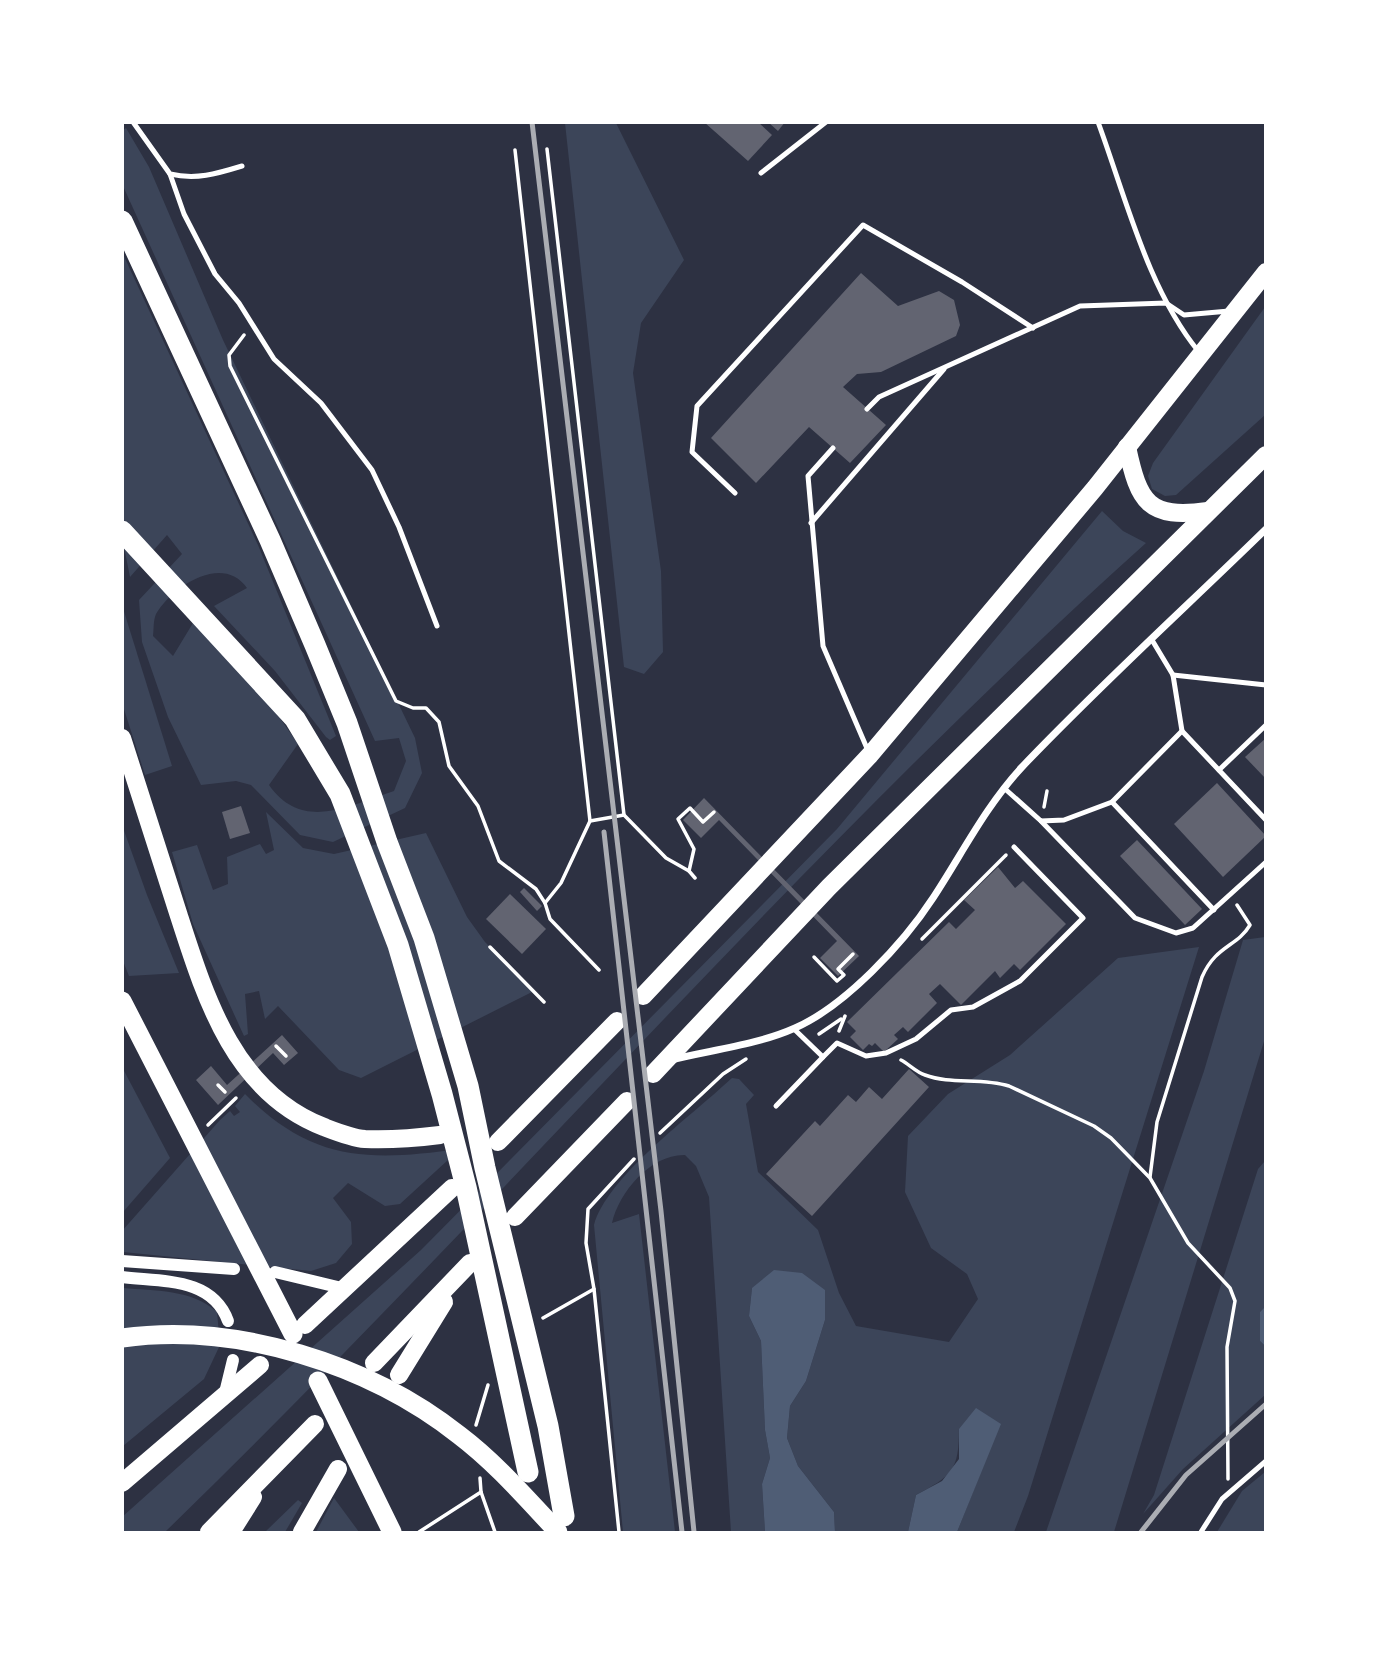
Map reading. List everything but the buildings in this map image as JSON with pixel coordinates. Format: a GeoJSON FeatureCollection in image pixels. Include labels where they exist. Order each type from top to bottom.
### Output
{"type":"FeatureCollection","features":[{"type":"Feature","properties":{"kind":"highway"},"geometry":{"type":"LineString","coordinates":[[122,221],[270,540],[347,723],[448,1012],[548,1426],[561,1524]]}},
{"type":"Feature","properties":{"kind":"highway"},"geometry":{"type":"LineString","coordinates":[[122,531],[295,719],[340,794],[398,946],[442,1094],[521,1430],[528,1472]]}},
{"type":"Feature","properties":{"kind":"highway"},"geometry":{"type":"LineString","coordinates":[[122,1001],[299,1330]]}},
{"type":"Feature","properties":{"kind":"highway"},"geometry":{"type":"LineString","coordinates":[[122,1338],[197,1336],[250,1344],[293,1353],[376,1384],[422,1409],[459,1434],[561,1524]]}},
{"type":"Feature","properties":{"kind":"highway"},"geometry":{"type":"LineString","coordinates":[[318,1381],[392,1532]]}},
{"type":"Feature","properties":{"kind":"main road"},"geometry":{"type":"LineString","coordinates":[[643,996],[870,755],[998,606],[1265,272]]}},
{"type":"Feature","properties":{"kind":"main road"},"geometry":{"type":"LineString","coordinates":[[1127,447],[1138,492],[1147,503],[1161,511],[1178,515],[1208,511]]}},
{"type":"Feature","properties":{"kind":"main road"},"geometry":{"type":"LineString","coordinates":[[659,1068],[829,887],[1265,455]]}},
{"type":"Feature","properties":{"kind":"main road"},"geometry":{"type":"LineString","coordinates":[[122,738],[194,961],[218,1021],[235,1054],[251,1075],[265,1091],[286,1107],[307,1120],[338,1132],[364,1139],[440,1135]]}},
{"type":"Feature","properties":{"kind":"main road"},"geometry":{"type":"LineString","coordinates":[[496,1135],[513,1126],[617,1021]]}},
{"type":"Feature","properties":{"kind":"main road"},"geometry":{"type":"LineString","coordinates":[[514,1217],[627,1101]]}},
{"type":"Feature","properties":{"kind":"main road"},"geometry":{"type":"LineString","coordinates":[[299,1330],[452,1188]]}},
{"type":"Feature","properties":{"kind":"main road"},"geometry":{"type":"LineString","coordinates":[[374,1363],[466,1267],[398,1375]]}},
{"type":"Feature","properties":{"kind":"main road"},"geometry":{"type":"LineString","coordinates":[[122,1483],[260,1365]]}},
{"type":"Feature","properties":{"kind":"main road"},"geometry":{"type":"LineString","coordinates":[[209,1532],[315,1424]]}},
{"type":"Feature","properties":{"kind":"main road"},"geometry":{"type":"LineString","coordinates":[[302,1532],[338,1469]]}},
{"type":"Feature","properties":{"kind":"main road"},"geometry":{"type":"LineString","coordinates":[[232,1532],[270,1471]]}},
{"type":"Feature","properties":{"kind":"street"},"geometry":{"type":"LineString","coordinates":[[659,1068],[794,1029],[845,995],[890,951],[931,901],[982,815],[1004,788],[1265,529]]}},
{"type":"Feature","properties":{"kind":"street"},"geometry":{"type":"LineString","coordinates":[[122,1261],[234,1269]]}},
{"type":"Feature","properties":{"kind":"street"},"geometry":{"type":"LineString","coordinates":[[275,1272],[346,1289]]}},
{"type":"Feature","properties":{"kind":"street"},"geometry":{"type":"LineString","coordinates":[[122,1277],[186,1284],[207,1292],[220,1304],[228,1321]]}},
{"type":"Feature","properties":{"kind":"street"},"geometry":{"type":"LineString","coordinates":[[224,1397],[233,1360]]}},
{"type":"Feature","properties":{"kind":"lane"},"geometry":{"type":"LineString","coordinates":[[132,122],[170,174],[184,214],[215,275],[239,303],[274,359],[321,403],[372,470],[399,527],[437,626]]}},
{"type":"Feature","properties":{"kind":"lane"},"geometry":{"type":"LineString","coordinates":[[761,173],[826,122]]}},
{"type":"Feature","properties":{"kind":"lane"},"geometry":{"type":"LineString","coordinates":[[1098,122],[1166,303],[1177,325],[1201,354]]}},
{"type":"Feature","properties":{"kind":"lane"},"geometry":{"type":"LineString","coordinates":[[170,174],[187,178],[211,176],[242,166]]}},
{"type":"Feature","properties":{"kind":"lane"},"geometry":{"type":"LineString","coordinates":[[736,493],[692,452],[698,406],[863,225],[962,282],[1033,328]]}},
{"type":"Feature","properties":{"kind":"lane"},"geometry":{"type":"LineString","coordinates":[[867,409],[878,397],[1080,306],[1166,303],[1184,315],[1236,311]]}},
{"type":"Feature","properties":{"kind":"lane"},"geometry":{"type":"LineString","coordinates":[[811,523],[946,367]]}},
{"type":"Feature","properties":{"kind":"lane"},"geometry":{"type":"LineString","coordinates":[[833,448],[808,475],[823,646],[870,755]]}},
{"type":"Feature","properties":{"kind":"lane"},"geometry":{"type":"LineString","coordinates":[[1152,640],[1173,675],[1182,731],[1265,820]]}},
{"type":"Feature","properties":{"kind":"lane"},"geometry":{"type":"LineString","coordinates":[[1173,675],[1265,685]]}},
{"type":"Feature","properties":{"kind":"lane"},"geometry":{"type":"LineString","coordinates":[[1219,770],[1265,725]]}},
{"type":"Feature","properties":{"kind":"lane"},"geometry":{"type":"LineString","coordinates":[[1041,821],[1064,820],[1112,802],[1182,731]]}},
{"type":"Feature","properties":{"kind":"lane"},"geometry":{"type":"LineString","coordinates":[[1004,788],[1041,821],[1135,918],[1175,933],[1193,928],[1265,862]]}},
{"type":"Feature","properties":{"kind":"lane"},"geometry":{"type":"LineString","coordinates":[[1112,802],[1213,910]]}},
{"type":"Feature","properties":{"kind":"lane"},"geometry":{"type":"LineString","coordinates":[[776,1106],[837,1043],[866,1056],[878,1056],[904,1044],[951,1010],[973,1007],[1020,981],[1083,918],[1014,847]]}},
{"type":"Feature","properties":{"kind":"lane"},"geometry":{"type":"LineString","coordinates":[[794,1029],[823,1057]]}},
{"type":"Feature","properties":{"kind":"lane"},"geometry":{"type":"LineString","coordinates":[[1201,1532],[1214,1509],[1265,1461]]}},
{"type":"Feature","properties":{"kind":"path"},"geometry":{"type":"LineString","coordinates":[[547,149],[624,815],[666,858],[689,871],[695,878]]}},
{"type":"Feature","properties":{"kind":"path"},"geometry":{"type":"LineString","coordinates":[[515,150],[590,821],[561,883],[545,903]]}},
{"type":"Feature","properties":{"kind":"path"},"geometry":{"type":"LineString","coordinates":[[252,324],[229,355],[230,366],[396,701],[413,708],[426,708],[439,722],[449,766],[478,806],[499,861],[536,889],[545,903],[550,919],[598,970]]}},
{"type":"Feature","properties":{"kind":"path"},"geometry":{"type":"LineString","coordinates":[[1041,821],[1046,792]]}},
{"type":"Feature","properties":{"kind":"path"},"geometry":{"type":"LineString","coordinates":[[689,871],[694,849],[678,819],[690,808],[704,822],[714,812]]}},
{"type":"Feature","properties":{"kind":"path"},"geometry":{"type":"LineString","coordinates":[[590,821],[624,815]]}},
{"type":"Feature","properties":{"kind":"path"},"geometry":{"type":"LineString","coordinates":[[920,941],[1014,847]]}},
{"type":"Feature","properties":{"kind":"path"},"geometry":{"type":"LineString","coordinates":[[1150,1178],[1157,1122],[1202,977],[1209,961],[1244,934],[1250,925],[1231,894]]}},
{"type":"Feature","properties":{"kind":"path"},"geometry":{"type":"LineString","coordinates":[[490,947],[544,1002]]}},
{"type":"Feature","properties":{"kind":"path"},"geometry":{"type":"LineString","coordinates":[[814,957],[837,981],[844,975],[838,969],[853,954]]}},
{"type":"Feature","properties":{"kind":"path"},"geometry":{"type":"LineString","coordinates":[[806,1041],[850,1011]]}},
{"type":"Feature","properties":{"kind":"path"},"geometry":{"type":"LineString","coordinates":[[837,1043],[841,1019]]}},
{"type":"Feature","properties":{"kind":"path"},"geometry":{"type":"LineString","coordinates":[[276,1046],[286,1056]]}},
{"type":"Feature","properties":{"kind":"path"},"geometry":{"type":"LineString","coordinates":[[660,1133],[723,1074],[757,1056]]}},
{"type":"Feature","properties":{"kind":"path"},"geometry":{"type":"LineString","coordinates":[[866,1056],[871,1061],[902,1060],[923,1075],[944,1080],[994,1081],[1009,1086],[1094,1126],[1135,1160],[1150,1178],[1188,1243],[1208,1268],[1222,1278],[1235,1301],[1227,1347],[1226,1387],[1228,1478],[1235,1487]]}},
{"type":"Feature","properties":{"kind":"path"},"geometry":{"type":"LineString","coordinates":[[218,1085],[225,1092]]}},
{"type":"Feature","properties":{"kind":"path"},"geometry":{"type":"LineString","coordinates":[[208,1125],[236,1098]]}},
{"type":"Feature","properties":{"kind":"path"},"geometry":{"type":"LineString","coordinates":[[619,1532],[594,1289],[586,1243],[588,1209],[635,1159]]}},
{"type":"Feature","properties":{"kind":"path"},"geometry":{"type":"LineString","coordinates":[[538,1323],[547,1314],[594,1289]]}},
{"type":"Feature","properties":{"kind":"path"},"geometry":{"type":"LineString","coordinates":[[419,1532],[481,1492]]}},
{"type":"Feature","properties":{"kind":"shaded area"},"geometry":{"type":"Polygon","coordinates":[[[565,123],[616,123],[684,260],[641,323],[633,373],[661,571],[663,652],[644,674],[624,667],[565,123]]]}},
{"type":"Feature","properties":{"kind":"shaded area"},"geometry":{"type":"Polygon","coordinates":[[[126,128],[149,167],[223,340],[415,738],[422,773],[405,808],[333,842],[300,835],[251,785],[236,781],[201,785],[168,717],[142,642],[139,600],[182,554],[167,535],[130,577],[122,537],[122,252],[258,545],[336,736],[330,740],[326,737],[275,671],[214,606],[247,588],[237,578],[225,573],[212,573],[185,584],[156,614],[153,636],[173,656],[193,623],[268,701],[298,744],[269,785],[282,800],[312,812],[328,811],[394,791],[406,761],[399,738],[375,741],[123,186],[123,130],[126,128]]]}},
{"type":"Feature","properties":{"kind":"shaded area"},"geometry":{"type":"Polygon","coordinates":[[[1265,307],[1265,415],[1176,495],[1165,496],[1152,489],[1148,476],[1153,463],[1265,307]]]}},
{"type":"Feature","properties":{"kind":"shaded area"},"geometry":{"type":"Polygon","coordinates":[[[1102,511],[1123,531],[1146,543],[1018,662],[771,907],[289,1410],[165,1532],[123,1532],[122,1517],[421,1250],[837,829],[1102,511]]]}},
{"type":"Feature","properties":{"kind":"shaded area"},"geometry":{"type":"Polygon","coordinates":[[[122,605],[172,766],[145,775],[123,706],[122,605]]]}},
{"type":"Feature","properties":{"kind":"shaded area"},"geometry":{"type":"Polygon","coordinates":[[[266,812],[303,848],[334,854],[426,833],[467,917],[485,942],[534,991],[361,1078],[339,1070],[278,1006],[265,1019],[259,991],[245,994],[248,1034],[244,1036],[193,924],[172,852],[197,845],[213,890],[228,884],[227,857],[260,844],[266,854],[274,850],[266,812]]]}},
{"type":"Feature","properties":{"kind":"shaded area"},"geometry":{"type":"Polygon","coordinates":[[[122,825],[179,973],[129,976],[123,961],[122,825]]]}},
{"type":"Feature","properties":{"kind":"shaded area"},"geometry":{"type":"Polygon","coordinates":[[[1265,937],[1265,1038],[1114,1532],[1046,1532],[1204,1071],[1243,940],[1265,937]]]}},
{"type":"Feature","properties":{"kind":"shaded area"},"geometry":{"type":"Polygon","coordinates":[[[1199,947],[1028,1496],[1014,1532],[957,1532],[1000,1424],[959,1429],[955,1463],[945,1477],[916,1495],[908,1532],[835,1532],[834,1512],[798,1466],[787,1438],[790,1406],[806,1381],[825,1320],[825,1290],[752,1288],[749,1316],[761,1341],[765,1430],[770,1458],[762,1484],[765,1532],[731,1532],[709,1197],[696,1166],[685,1155],[660,1161],[638,1177],[622,1199],[612,1223],[639,1214],[675,1532],[623,1532],[594,1225],[614,1188],[631,1169],[732,1078],[739,1079],[754,1095],[746,1104],[758,1172],[818,1230],[839,1293],[856,1326],[949,1342],[978,1299],[967,1274],[931,1248],[905,1192],[908,1136],[948,1094],[1010,1055],[1118,958],[1199,947]]]}},
{"type":"Feature","properties":{"kind":"shaded area"},"geometry":{"type":"Polygon","coordinates":[[[122,1067],[170,1158],[123,1212],[122,1212],[122,1067]]]}},
{"type":"Feature","properties":{"kind":"shaded area"},"geometry":{"type":"Polygon","coordinates":[[[245,1094],[270,1117],[295,1133],[319,1145],[345,1152],[398,1155],[460,1149],[400,1204],[385,1206],[348,1183],[333,1198],[351,1222],[352,1244],[336,1263],[311,1271],[123,1252],[122,1231],[220,1120],[230,1111],[234,1116],[240,1112],[235,1106],[245,1094]]]}},
{"type":"Feature","properties":{"kind":"shaded area"},"geometry":{"type":"Polygon","coordinates":[[[1265,1161],[1266,1307],[1260,1312],[1260,1341],[1265,1346],[1265,1395],[1183,1469],[1143,1514],[1154,1495],[1258,1169],[1265,1161]]]}},
{"type":"Feature","properties":{"kind":"shaded area"},"geometry":{"type":"Polygon","coordinates":[[[774,1270],[802,1273],[825,1290],[825,1320],[806,1381],[790,1406],[787,1438],[798,1466],[834,1512],[835,1532],[765,1532],[762,1484],[770,1458],[765,1430],[761,1341],[749,1316],[752,1288],[774,1270]]]}},
{"type":"Feature","properties":{"kind":"shaded area"},"geometry":{"type":"Polygon","coordinates":[[[123,1288],[172,1292],[207,1304],[217,1312],[220,1345],[204,1379],[123,1446],[123,1288]]]}},
{"type":"Feature","properties":{"kind":"shaded area"},"geometry":{"type":"Polygon","coordinates":[[[1265,1307],[1265,1346],[1260,1341],[1260,1312],[1265,1307]]]}},
{"type":"Feature","properties":{"kind":"shaded area"},"geometry":{"type":"Polygon","coordinates":[[[976,1408],[1001,1424],[957,1532],[908,1532],[916,1495],[942,1481],[959,1459],[959,1429],[976,1408]]]}},
{"type":"Feature","properties":{"kind":"shaded area"},"geometry":{"type":"Polygon","coordinates":[[[1265,1472],[1265,1532],[1217,1532],[1242,1491],[1265,1472]]]}},
{"type":"Feature","properties":{"kind":"shaded area"},"geometry":{"type":"Polygon","coordinates":[[[334,1498],[359,1532],[316,1532],[334,1498]]]}},
{"type":"Feature","properties":{"kind":"shaded area"},"geometry":{"type":"Polygon","coordinates":[[[298,1500],[302,1503],[285,1532],[265,1532],[298,1500]]]}},
{"type":"Feature","properties":{"kind":"railway"},"geometry":{"type":"LineString","coordinates":[[532,122],[661,1211],[694,1532]]}},
{"type":"Feature","properties":{"kind":"railway"},"geometry":{"type":"LineString","coordinates":[[604,832],[682,1532]]}},
{"type":"Feature","properties":{"kind":"railway"},"geometry":{"type":"LineString","coordinates":[[1141,1532],[1186,1475],[1266,1404]]}}]}
